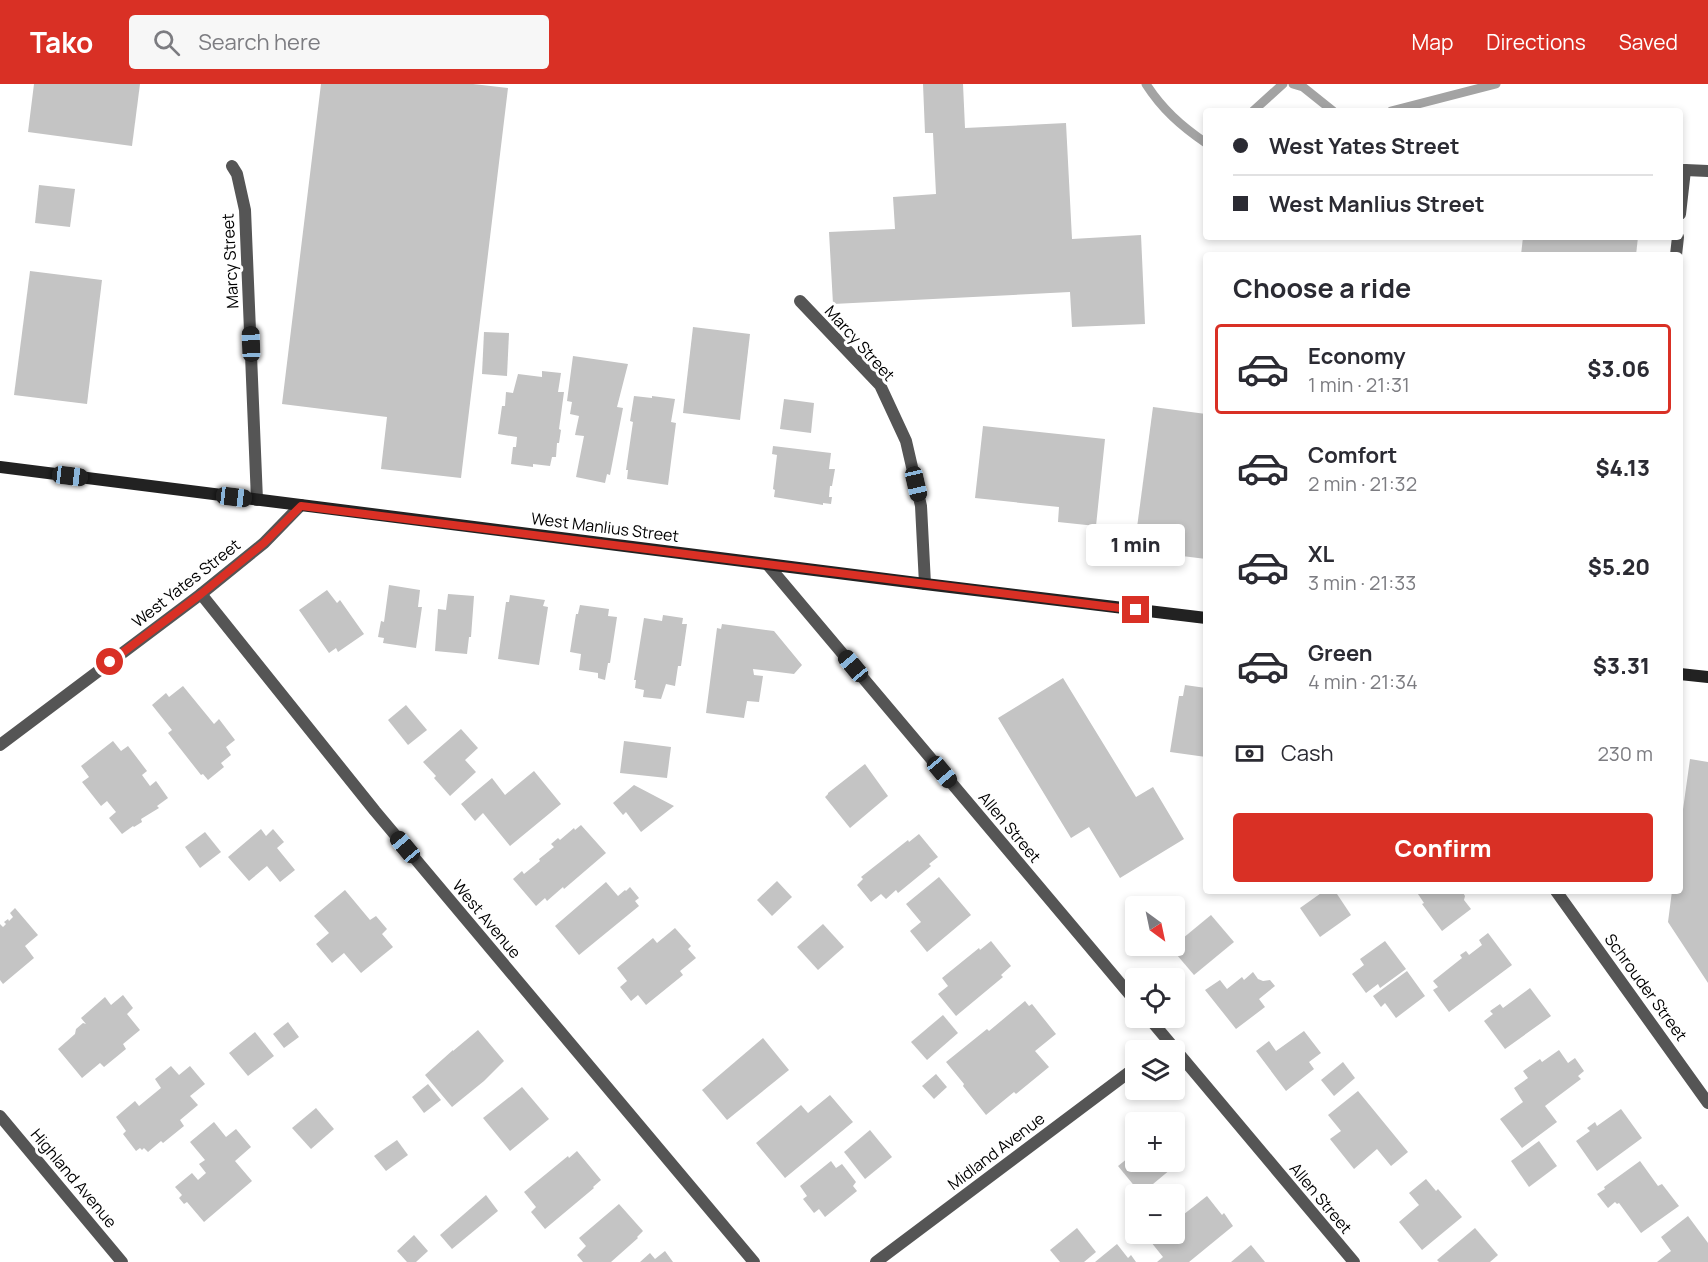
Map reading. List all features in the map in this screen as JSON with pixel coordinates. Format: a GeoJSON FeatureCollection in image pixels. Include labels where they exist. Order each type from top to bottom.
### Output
{"type":"FeatureCollection","features":[{"type":"Feature","properties":{"kind":"main road","name":"West Manlius Street"},"geometry":{"type":"LineString","coordinates":[[0,467],[1203,618]]}},
{"type":"Feature","properties":{"kind":"main road"},"geometry":{"type":"LineString","coordinates":[[1683,674],[1708,677]]}},
{"type":"Feature","properties":{"kind":"street","name":"Marcy Street"},"geometry":{"type":"LineString","coordinates":[[232,166],[237,174],[245,210],[257,500]]}},
{"type":"Feature","properties":{"kind":"street"},"geometry":{"type":"LineString","coordinates":[[1683,181],[1684,170],[1708,171]]}},
{"type":"Feature","properties":{"kind":"street","name":"Marcy Street"},"geometry":{"type":"LineString","coordinates":[[800,301],[880,385],[906,441],[921,506],[925,584]]}},
{"type":"Feature","properties":{"kind":"street","name":"West Yates Street"},"geometry":{"type":"LineString","coordinates":[[0,745],[201,594],[264,543],[301,506]]}},
{"type":"Feature","properties":{"kind":"street","name":"Allen Street"},"geometry":{"type":"LineString","coordinates":[[767,564],[1125,989]]}},
{"type":"Feature","properties":{"kind":"street","name":"West Avenue"},"geometry":{"type":"LineString","coordinates":[[201,594],[375,811],[754,1262]]}},
{"type":"Feature","properties":{"kind":"street","name":"Schrouder Street"},"geometry":{"type":"LineString","coordinates":[[1558,894],[1708,1103]]}},
{"type":"Feature","properties":{"kind":"street","name":"Allen Street"},"geometry":{"type":"LineString","coordinates":[[1157,1028],[1167,1040]]}},
{"type":"Feature","properties":{"kind":"street","name":"Allen Street"},"geometry":{"type":"LineString","coordinates":[[1185,1061],[1354,1262]]}},
{"type":"Feature","properties":{"kind":"street","name":"Midland Avenue"},"geometry":{"type":"LineString","coordinates":[[876,1262],[1125,1075]]}},
{"type":"Feature","properties":{"kind":"street","name":"Highland Avenue"},"geometry":{"type":"LineString","coordinates":[[0,1116],[122,1262]]}},
{"type":"Feature","properties":{"kind":"building"},"geometry":{"type":"Polygon","coordinates":[[[34,84],[140,84],[132,146],[28,132],[34,84]]]}},
{"type":"Feature","properties":{"kind":"building"},"geometry":{"type":"Polygon","coordinates":[[[321,84],[473,84],[508,88],[461,478],[381,469],[387,417],[282,404],[321,84]]]}},
{"type":"Feature","properties":{"kind":"building"},"geometry":{"type":"Polygon","coordinates":[[[923,84],[963,84],[965,128],[1066,123],[1072,239],[1141,235],[1145,324],[1072,327],[1070,292],[833,304],[829,232],[895,229],[893,197],[936,194],[933,133],[925,133],[923,84]]]}},
{"type":"Feature","properties":{"kind":"building"},"geometry":{"type":"Polygon","coordinates":[[[39,185],[75,189],[70,227],[35,223],[39,185]]]}},
{"type":"Feature","properties":{"kind":"building"},"geometry":{"type":"Polygon","coordinates":[[[1523,240],[1638,240],[1636,252],[1521,252],[1523,240]]]}},
{"type":"Feature","properties":{"kind":"building"},"geometry":{"type":"Polygon","coordinates":[[[30,271],[102,280],[87,404],[14,395],[30,271]]]}},
{"type":"Feature","properties":{"kind":"building"},"geometry":{"type":"Polygon","coordinates":[[[693,327],[750,334],[740,420],[683,413],[693,327]]]}},
{"type":"Feature","properties":{"kind":"building"},"geometry":{"type":"Polygon","coordinates":[[[484,332],[509,333],[507,376],[482,374],[484,332]]]}},
{"type":"Feature","properties":{"kind":"building"},"geometry":{"type":"Polygon","coordinates":[[[573,356],[628,364],[617,407],[623,408],[610,475],[607,474],[605,483],[576,477],[584,436],[575,435],[579,416],[570,414],[572,402],[567,401],[573,356]]]}},
{"type":"Feature","properties":{"kind":"building"},"geometry":{"type":"Polygon","coordinates":[[[542,371],[561,373],[558,392],[564,392],[556,457],[552,457],[550,466],[533,464],[533,467],[511,464],[517,437],[498,434],[506,392],[513,393],[518,374],[542,377],[542,371]]]}},
{"type":"Feature","properties":{"kind":"building"},"geometry":{"type":"Polygon","coordinates":[[[634,396],[675,399],[671,422],[676,423],[668,485],[627,479],[628,470],[626,470],[633,422],[630,421],[634,396]]]}},
{"type":"Feature","properties":{"kind":"building"},"geometry":{"type":"Polygon","coordinates":[[[784,399],[814,403],[811,433],[780,429],[784,399]]]}},
{"type":"Feature","properties":{"kind":"building"},"geometry":{"type":"Polygon","coordinates":[[[1153,407],[1203,414],[1203,559],[1134,550],[1153,407]]]}},
{"type":"Feature","properties":{"kind":"building"},"geometry":{"type":"Polygon","coordinates":[[[983,426],[1105,439],[1096,526],[1058,522],[1059,507],[975,498],[983,426]]]}},
{"type":"Feature","properties":{"kind":"building"},"geometry":{"type":"Polygon","coordinates":[[[773,446],[831,453],[829,469],[835,469],[832,486],[830,486],[831,504],[823,503],[823,505],[774,497],[777,455],[772,454],[773,446]]]}},
{"type":"Feature","properties":{"kind":"building"},"geometry":{"type":"Polygon","coordinates":[[[389,585],[420,590],[418,607],[422,607],[416,648],[383,643],[384,638],[378,637],[381,621],[384,622],[389,585]]]}},
{"type":"Feature","properties":{"kind":"building"},"geometry":{"type":"Polygon","coordinates":[[[327,590],[337,603],[340,600],[364,634],[338,652],[336,648],[329,653],[299,610],[327,590]]]}},
{"type":"Feature","properties":{"kind":"building"},"geometry":{"type":"Polygon","coordinates":[[[448,594],[474,596],[471,637],[469,637],[467,654],[435,651],[438,609],[446,610],[448,594]]]}},
{"type":"Feature","properties":{"kind":"building"},"geometry":{"type":"Polygon","coordinates":[[[510,595],[545,600],[543,606],[548,607],[539,665],[498,659],[506,602],[509,602],[510,595]]]}},
{"type":"Feature","properties":{"kind":"building"},"geometry":{"type":"Polygon","coordinates":[[[580,605],[609,609],[608,616],[617,617],[605,680],[598,678],[598,673],[579,670],[581,654],[570,652],[576,614],[578,614],[580,605]]]}},
{"type":"Feature","properties":{"kind":"building"},"geometry":{"type":"Polygon","coordinates":[[[663,615],[683,618],[682,624],[687,624],[681,666],[678,666],[675,686],[666,684],[661,699],[643,697],[644,690],[635,688],[636,680],[634,680],[644,618],[662,621],[663,615]]]}},
{"type":"Feature","properties":{"kind":"building"},"geometry":{"type":"Polygon","coordinates":[[[722,624],[774,631],[802,665],[794,674],[753,669],[754,675],[763,676],[759,702],[747,701],[744,718],[706,713],[717,628],[721,629],[722,624]]]}},
{"type":"Feature","properties":{"kind":"building"},"geometry":{"type":"Polygon","coordinates":[[[1063,678],[1136,797],[1153,787],[1184,839],[1120,878],[1089,827],[1071,838],[998,718],[1063,678]]]}},
{"type":"Feature","properties":{"kind":"building"},"geometry":{"type":"Polygon","coordinates":[[[1185,685],[1203,688],[1203,757],[1170,752],[1179,696],[1183,696],[1185,685]]]}},
{"type":"Feature","properties":{"kind":"building"},"geometry":{"type":"Polygon","coordinates":[[[183,686],[214,724],[219,719],[235,740],[226,747],[231,755],[221,763],[224,767],[208,780],[203,774],[201,775],[168,733],[172,730],[152,705],[166,693],[169,697],[183,686]]]}},
{"type":"Feature","properties":{"kind":"building"},"geometry":{"type":"Polygon","coordinates":[[[406,705],[427,730],[408,745],[388,720],[406,705]]]}},
{"type":"Feature","properties":{"kind":"building"},"geometry":{"type":"Polygon","coordinates":[[[461,729],[478,748],[465,760],[476,772],[450,796],[423,762],[461,729]]]}},
{"type":"Feature","properties":{"kind":"building"},"geometry":{"type":"Polygon","coordinates":[[[113,741],[121,751],[128,746],[147,771],[142,775],[150,786],[156,781],[168,798],[157,806],[159,808],[141,819],[142,822],[122,834],[109,818],[116,812],[107,801],[101,806],[82,782],[89,777],[81,766],[113,741]]]}},
{"type":"Feature","properties":{"kind":"building"},"geometry":{"type":"Polygon","coordinates":[[[624,741],[671,747],[667,778],[620,773],[624,741]]]}},
{"type":"Feature","properties":{"kind":"building"},"geometry":{"type":"Polygon","coordinates":[[[1690,759],[1708,762],[1708,983],[1668,922],[1672,894],[1683,894],[1683,809],[1690,759]]]}},
{"type":"Feature","properties":{"kind":"building"},"geometry":{"type":"Polygon","coordinates":[[[865,764],[888,796],[850,828],[825,797],[865,764]]]}},
{"type":"Feature","properties":{"kind":"building"},"geometry":{"type":"Polygon","coordinates":[[[534,771],[561,804],[510,846],[483,813],[475,821],[461,804],[492,778],[505,795],[534,771]]]}},
{"type":"Feature","properties":{"kind":"building"},"geometry":{"type":"Polygon","coordinates":[[[634,785],[674,806],[641,832],[626,812],[623,815],[613,803],[634,785]]]}},
{"type":"Feature","properties":{"kind":"building"},"geometry":{"type":"Polygon","coordinates":[[[581,825],[606,853],[564,889],[563,887],[547,901],[545,898],[536,906],[513,879],[522,871],[524,874],[540,861],[539,859],[554,847],[551,844],[558,838],[560,840],[581,825]]]}},
{"type":"Feature","properties":{"kind":"building"},"geometry":{"type":"Polygon","coordinates":[[[261,829],[266,836],[273,829],[284,842],[277,848],[295,870],[280,882],[267,866],[249,881],[228,857],[261,829]]]}},
{"type":"Feature","properties":{"kind":"building"},"geometry":{"type":"Polygon","coordinates":[[[205,832],[221,852],[200,868],[185,847],[205,832]]]}},
{"type":"Feature","properties":{"kind":"building"},"geometry":{"type":"Polygon","coordinates":[[[919,834],[938,857],[929,864],[931,866],[898,893],[896,890],[886,899],[881,894],[871,902],[857,885],[863,879],[861,877],[919,834]]]}},
{"type":"Feature","properties":{"kind":"building"},"geometry":{"type":"Polygon","coordinates":[[[939,877],[971,915],[927,952],[910,931],[921,922],[906,904],[939,877]]]}},
{"type":"Feature","properties":{"kind":"building"},"geometry":{"type":"Polygon","coordinates":[[[777,881],[792,897],[772,916],[757,900],[777,881]]]}},
{"type":"Feature","properties":{"kind":"building"},"geometry":{"type":"Polygon","coordinates":[[[606,882],[618,896],[630,887],[639,898],[635,901],[639,906],[579,955],[555,926],[606,882]]]}},
{"type":"Feature","properties":{"kind":"building"},"geometry":{"type":"Polygon","coordinates":[[[345,890],[370,920],[376,916],[387,929],[382,934],[393,947],[361,973],[344,953],[332,963],[316,944],[329,933],[314,916],[345,890]]]}},
{"type":"Feature","properties":{"kind":"building"},"geometry":{"type":"Polygon","coordinates":[[[1320,894],[1337,894],[1351,915],[1320,937],[1300,908],[1320,894]]]}},
{"type":"Feature","properties":{"kind":"building"},"geometry":{"type":"Polygon","coordinates":[[[1418,894],[1464,894],[1464,900],[1471,909],[1442,931],[1422,904],[1424,903],[1418,894]]]}},
{"type":"Feature","properties":{"kind":"building"},"geometry":{"type":"Polygon","coordinates":[[[15,908],[38,935],[25,946],[34,958],[3,984],[0,980],[0,924],[3,927],[6,924],[4,922],[13,917],[10,913],[15,908]]]}},
{"type":"Feature","properties":{"kind":"building"},"geometry":{"type":"Polygon","coordinates":[[[1211,915],[1234,942],[1194,975],[1178,956],[1185,956],[1185,936],[1211,915]]]}},
{"type":"Feature","properties":{"kind":"building"},"geometry":{"type":"Polygon","coordinates":[[[823,924],[844,947],[818,970],[797,947],[823,924]]]}},
{"type":"Feature","properties":{"kind":"building"},"geometry":{"type":"Polygon","coordinates":[[[675,928],[691,946],[688,949],[696,958],[680,971],[683,975],[646,1005],[638,995],[631,1001],[620,987],[627,981],[617,968],[653,938],[657,943],[675,928]]]}},
{"type":"Feature","properties":{"kind":"building"},"geometry":{"type":"Polygon","coordinates":[[[1488,933],[1512,965],[1449,1012],[1433,990],[1438,987],[1433,981],[1462,958],[1460,955],[1466,951],[1469,955],[1482,945],[1479,940],[1488,933]]]}},
{"type":"Feature","properties":{"kind":"building"},"geometry":{"type":"Polygon","coordinates":[[[991,941],[1011,966],[1001,975],[1003,977],[956,1016],[938,994],[948,986],[942,978],[991,941]]]}},
{"type":"Feature","properties":{"kind":"building"},"geometry":{"type":"Polygon","coordinates":[[[1385,941],[1406,969],[1380,988],[1378,984],[1366,993],[1352,974],[1364,965],[1360,959],[1385,941]]]}},
{"type":"Feature","properties":{"kind":"building"},"geometry":{"type":"Polygon","coordinates":[[[1407,971],[1425,996],[1396,1018],[1385,1003],[1381,1007],[1373,996],[1407,971]]]}},
{"type":"Feature","properties":{"kind":"building"},"geometry":{"type":"Polygon","coordinates":[[[1253,972],[1258,979],[1270,980],[1275,986],[1259,999],[1265,1007],[1236,1029],[1205,990],[1220,980],[1227,989],[1242,977],[1244,980],[1253,972]]]}},
{"type":"Feature","properties":{"kind":"building"},"geometry":{"type":"Polygon","coordinates":[[[1530,988],[1551,1016],[1505,1049],[1484,1021],[1493,1014],[1490,1011],[1500,1004],[1503,1008],[1530,988]]]}},
{"type":"Feature","properties":{"kind":"building"},"geometry":{"type":"Polygon","coordinates":[[[123,995],[133,1008],[127,1014],[140,1030],[123,1044],[126,1049],[104,1067],[100,1063],[82,1078],[58,1049],[75,1034],[76,1029],[83,1023],[86,1024],[81,1018],[105,997],[111,1005],[123,995]]]}},
{"type":"Feature","properties":{"kind":"building"},"geometry":{"type":"Polygon","coordinates":[[[1025,1001],[1029,1006],[1032,1004],[1056,1034],[1035,1051],[1049,1067],[986,1115],[946,1062],[1025,1001]]]}},
{"type":"Feature","properties":{"kind":"building"},"geometry":{"type":"Polygon","coordinates":[[[943,1015],[958,1033],[927,1060],[911,1042],[943,1015]]]}},
{"type":"Feature","properties":{"kind":"building"},"geometry":{"type":"Polygon","coordinates":[[[288,1022],[299,1037],[284,1048],[273,1034],[288,1022]]]}},
{"type":"Feature","properties":{"kind":"building"},"geometry":{"type":"Polygon","coordinates":[[[478,1030],[504,1061],[452,1107],[425,1075],[478,1030]]]}},
{"type":"Feature","properties":{"kind":"building"},"geometry":{"type":"Polygon","coordinates":[[[1304,1031],[1321,1053],[1309,1062],[1314,1069],[1286,1091],[1256,1051],[1269,1041],[1276,1051],[1304,1031]]]}},
{"type":"Feature","properties":{"kind":"building"},"geometry":{"type":"Polygon","coordinates":[[[255,1032],[274,1056],[248,1076],[229,1053],[255,1032]]]}},
{"type":"Feature","properties":{"kind":"building"},"geometry":{"type":"Polygon","coordinates":[[[763,1038],[789,1070],[727,1120],[702,1090],[763,1038]]]}},
{"type":"Feature","properties":{"kind":"building"},"geometry":{"type":"Polygon","coordinates":[[[1559,1050],[1568,1063],[1575,1058],[1584,1071],[1578,1076],[1581,1079],[1545,1106],[1557,1122],[1522,1148],[1500,1119],[1523,1102],[1514,1088],[1528,1078],[1523,1071],[1559,1050]]]}},
{"type":"Feature","properties":{"kind":"building"},"geometry":{"type":"Polygon","coordinates":[[[1343,1062],[1355,1078],[1334,1096],[1321,1080],[1343,1062]]]}},
{"type":"Feature","properties":{"kind":"building"},"geometry":{"type":"Polygon","coordinates":[[[171,1066],[179,1075],[190,1066],[205,1084],[190,1096],[198,1105],[180,1120],[184,1126],[163,1143],[161,1141],[148,1152],[144,1148],[136,1151],[123,1134],[126,1131],[116,1117],[135,1101],[139,1106],[161,1088],[155,1079],[171,1066]]]}},
{"type":"Feature","properties":{"kind":"building"},"geometry":{"type":"Polygon","coordinates":[[[936,1074],[947,1087],[934,1099],[922,1086],[936,1074]]]}},
{"type":"Feature","properties":{"kind":"building"},"geometry":{"type":"Polygon","coordinates":[[[428,1084],[441,1100],[424,1113],[412,1097],[428,1084]]]}},
{"type":"Feature","properties":{"kind":"building"},"geometry":{"type":"Polygon","coordinates":[[[522,1087],[549,1119],[510,1151],[483,1118],[522,1087]]]}},
{"type":"Feature","properties":{"kind":"building"},"geometry":{"type":"Polygon","coordinates":[[[1358,1091],[1408,1152],[1391,1166],[1377,1149],[1354,1169],[1330,1139],[1341,1131],[1328,1115],[1358,1091]]]}},
{"type":"Feature","properties":{"kind":"building"},"geometry":{"type":"Polygon","coordinates":[[[830,1095],[853,1122],[785,1178],[756,1143],[801,1105],[808,1113],[830,1095]]]}},
{"type":"Feature","properties":{"kind":"building"},"geometry":{"type":"Polygon","coordinates":[[[316,1108],[334,1129],[311,1149],[292,1128],[316,1108]]]}},
{"type":"Feature","properties":{"kind":"building"},"geometry":{"type":"Polygon","coordinates":[[[1621,1109],[1642,1138],[1597,1171],[1576,1141],[1590,1131],[1587,1128],[1595,1122],[1597,1126],[1621,1109]]]}},
{"type":"Feature","properties":{"kind":"building"},"geometry":{"type":"Polygon","coordinates":[[[214,1122],[226,1137],[236,1129],[251,1147],[235,1161],[252,1181],[204,1222],[187,1202],[184,1204],[179,1198],[182,1195],[175,1187],[192,1173],[198,1180],[206,1173],[199,1164],[205,1160],[190,1142],[214,1122]]]}},
{"type":"Feature","properties":{"kind":"building"},"geometry":{"type":"Polygon","coordinates":[[[870,1130],[892,1157],[865,1179],[844,1152],[870,1130]]]}},
{"type":"Feature","properties":{"kind":"building"},"geometry":{"type":"Polygon","coordinates":[[[397,1140],[408,1155],[386,1171],[374,1156],[397,1140]]]}},
{"type":"Feature","properties":{"kind":"building"},"geometry":{"type":"Polygon","coordinates":[[[1539,1141],[1557,1166],[1529,1187],[1511,1161],[1539,1141]]]}},
{"type":"Feature","properties":{"kind":"building"},"geometry":{"type":"Polygon","coordinates":[[[577,1151],[601,1180],[545,1229],[531,1212],[536,1207],[524,1192],[577,1151]]]}},
{"type":"Feature","properties":{"kind":"building"},"geometry":{"type":"Polygon","coordinates":[[[1125,1160],[1125,1172],[1167,1172],[1153,1184],[1133,1184],[1118,1166],[1125,1160]]]}},
{"type":"Feature","properties":{"kind":"building"},"geometry":{"type":"Polygon","coordinates":[[[831,1161],[836,1168],[842,1164],[856,1182],[853,1186],[857,1191],[825,1217],[819,1209],[814,1213],[803,1199],[807,1196],[800,1186],[831,1161]]]}},
{"type":"Feature","properties":{"kind":"building"},"geometry":{"type":"Polygon","coordinates":[[[1640,1161],[1658,1186],[1662,1184],[1679,1206],[1641,1233],[1619,1203],[1615,1202],[1608,1208],[1597,1194],[1640,1161]]]}},
{"type":"Feature","properties":{"kind":"building"},"geometry":{"type":"Polygon","coordinates":[[[1426,1179],[1436,1191],[1438,1189],[1462,1217],[1422,1250],[1399,1222],[1419,1205],[1409,1193],[1426,1179]]]}},
{"type":"Feature","properties":{"kind":"building"},"geometry":{"type":"Polygon","coordinates":[[[486,1195],[498,1211],[452,1249],[440,1235],[486,1195]]]}},
{"type":"Feature","properties":{"kind":"building"},"geometry":{"type":"Polygon","coordinates":[[[1207,1196],[1233,1226],[1189,1262],[1157,1262],[1163,1257],[1153,1244],[1185,1244],[1185,1213],[1207,1196]]]}},
{"type":"Feature","properties":{"kind":"building"},"geometry":{"type":"Polygon","coordinates":[[[619,1204],[643,1231],[611,1262],[583,1262],[577,1255],[586,1246],[579,1238],[619,1204]]]}},
{"type":"Feature","properties":{"kind":"building"},"geometry":{"type":"Polygon","coordinates":[[[1688,1216],[1708,1243],[1708,1262],[1657,1262],[1671,1251],[1661,1237],[1688,1216]]]}},
{"type":"Feature","properties":{"kind":"building"},"geometry":{"type":"Polygon","coordinates":[[[1077,1228],[1096,1252],[1084,1262],[1060,1262],[1050,1250],[1077,1228]]]}},
{"type":"Feature","properties":{"kind":"building"},"geometry":{"type":"Polygon","coordinates":[[[1475,1228],[1498,1255],[1490,1262],[1439,1262],[1437,1260],[1475,1228]]]}},
{"type":"Feature","properties":{"kind":"building"},"geometry":{"type":"Polygon","coordinates":[[[414,1235],[428,1251],[416,1262],[407,1262],[397,1251],[414,1235]]]}},
{"type":"Feature","properties":{"kind":"building"},"geometry":{"type":"Polygon","coordinates":[[[1117,1244],[1128,1258],[1131,1255],[1136,1262],[1095,1262],[1117,1244]]]}},
{"type":"Feature","properties":{"kind":"building"},"geometry":{"type":"Polygon","coordinates":[[[1251,1245],[1265,1262],[1231,1262],[1251,1245]]]}},
{"type":"Feature","properties":{"kind":"building"},"geometry":{"type":"Polygon","coordinates":[[[665,1251],[673,1262],[640,1262],[650,1253],[655,1259],[665,1251]]]}},
{"type":"Feature","properties":{"kind":"waterway"},"geometry":{"type":"LineString","coordinates":[[1146,84],[1173,116],[1203,141]]}},
{"type":"Feature","properties":{"kind":"waterway"},"geometry":{"type":"LineString","coordinates":[[1256,108],[1283,84]]}},
{"type":"Feature","properties":{"kind":"waterway"},"geometry":{"type":"LineString","coordinates":[[1293,84],[1303,87],[1329,108]]}},
{"type":"Feature","properties":{"kind":"waterway"},"geometry":{"type":"LineString","coordinates":[[1403,108],[1496,84]]}},
{"type":"Feature","properties":{"kind":"route"},"geometry":{"type":"LineString","coordinates":[[110,662],[201,594],[264,543],[301,506],[1136,610]]}}]}
